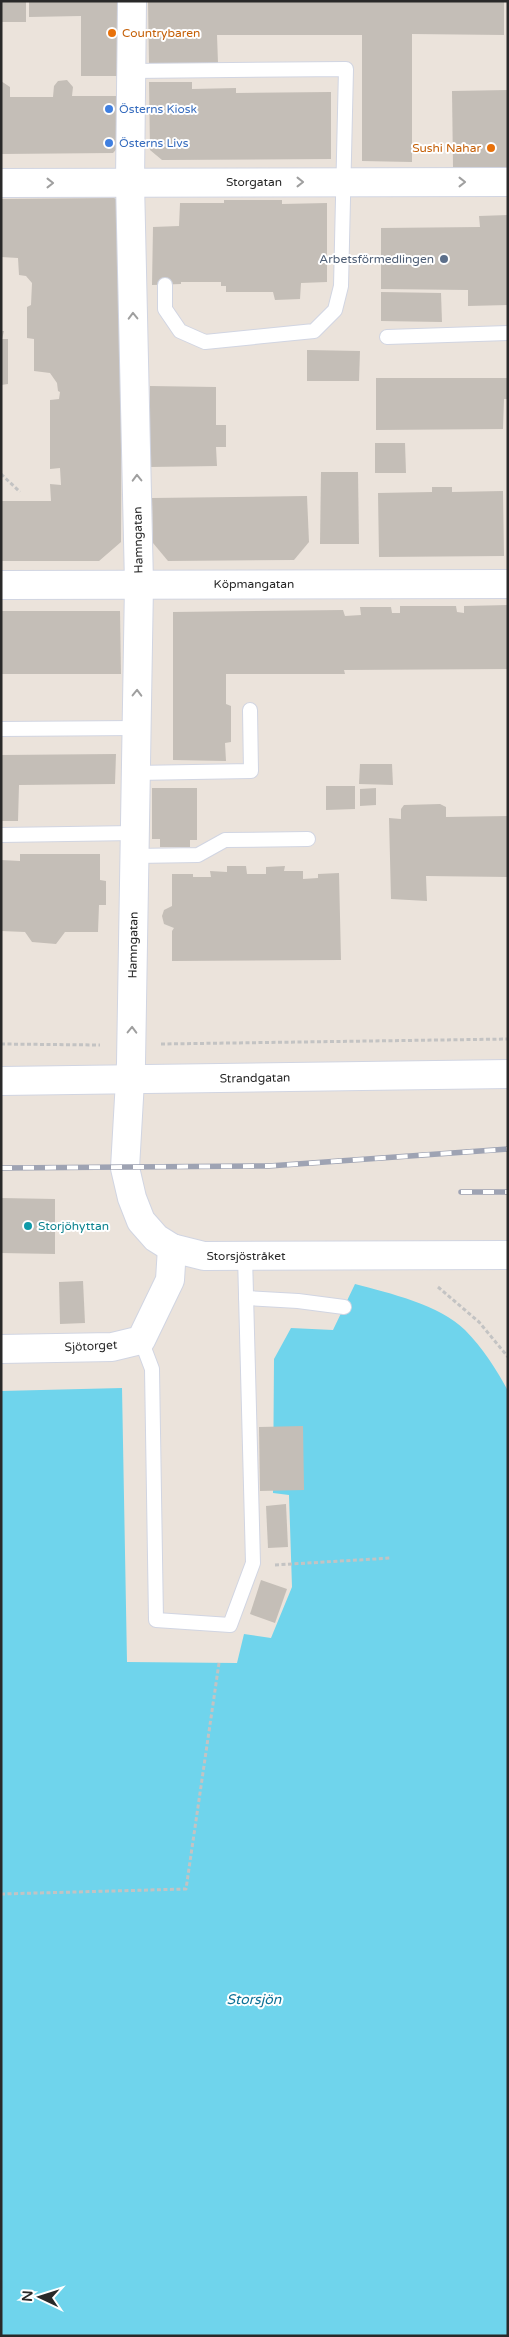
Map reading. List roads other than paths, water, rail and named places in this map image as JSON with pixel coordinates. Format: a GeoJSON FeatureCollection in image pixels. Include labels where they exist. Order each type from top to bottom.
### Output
{"type":"FeatureCollection","features":[{"type":"Feature","properties":{"kind":"street","name":"Hamngatan"},"geometry":{"type":"LineString","coordinates":[[129,1079],[139,584],[130,182],[132,1]]}},
{"type":"Feature","properties":{"kind":"street","name":"Storgatan"},"geometry":{"type":"LineString","coordinates":[[1,183],[508,182]]}},
{"type":"Feature","properties":{"kind":"street","name":"Köpmangatan"},"geometry":{"type":"LineString","coordinates":[[1,585],[508,584]]}},
{"type":"Feature","properties":{"kind":"street","name":"Strandgatan"},"geometry":{"type":"LineString","coordinates":[[1,1081],[508,1074]]}},
{"type":"Feature","properties":{"kind":"street","name":"Storsjöstråket"},"geometry":{"type":"LineString","coordinates":[[129,1079],[126,1168],[132,1198],[140,1221],[156,1238],[172,1248],[204,1256],[508,1255]]}},
{"type":"Feature","properties":{"kind":"street"},"geometry":{"type":"LineString","coordinates":[[141,1340],[170,1280],[172,1248]]}},
{"type":"Feature","properties":{"kind":"street","name":"Sjötorget"},"geometry":{"type":"LineString","coordinates":[[1,1350],[112,1347],[141,1340]]}},
{"type":"Feature","properties":{"kind":"lane"},"geometry":{"type":"LineString","coordinates":[[132,71],[346,69],[341,286],[335,310],[314,331],[205,342],[180,331],[165,309],[165,285]]}},
{"type":"Feature","properties":{"kind":"lane"},"geometry":{"type":"LineString","coordinates":[[387,337],[508,333]]}},
{"type":"Feature","properties":{"kind":"lane"},"geometry":{"type":"LineString","coordinates":[[136,772],[251,771],[250,710]]}},
{"type":"Feature","properties":{"kind":"lane"},"geometry":{"type":"LineString","coordinates":[[1,729],[136,728]]}},
{"type":"Feature","properties":{"kind":"lane"},"geometry":{"type":"LineString","coordinates":[[1,835],[135,844],[198,855],[225,840],[308,840]]}},
{"type":"Feature","properties":{"kind":"lane"},"geometry":{"type":"LineString","coordinates":[[141,1340],[152,1369],[156,1620],[230,1625],[252,1563],[245,1256]]}},
{"type":"Feature","properties":{"kind":"lane"},"geometry":{"type":"LineString","coordinates":[[246,1298],[298,1301],[344,1307]]}},
{"type":"Feature","properties":{"kind":"water","name":"Storsjön"},"geometry":{"type":"Polygon","coordinates":[[[355,1284],[413,1301],[454,1321],[465,1330],[483,1351],[508,1391],[508,2336],[1,2336],[1,1391],[122,1388],[127,1662],[237,1663],[244,1634],[271,1638],[292,1587],[289,1495],[273,1493],[274,1359],[291,1328],[333,1330],[355,1284]]]}},
{"type":"Feature","properties":{"kind":"railway"},"geometry":{"type":"LineString","coordinates":[[1,1168],[269,1166],[508,1149]]}},
{"type":"Feature","properties":{"kind":"railway"},"geometry":{"type":"LineString","coordinates":[[461,1192],[508,1192]]}},
{"type":"Feature","properties":{"kind":"place","name":"Countrybaren"},"geometry":{"type":"Point","coordinates":[112,33]}},
{"type":"Feature","properties":{"kind":"place","name":"Österns Kiosk"},"geometry":{"type":"Point","coordinates":[109,109]}},
{"type":"Feature","properties":{"kind":"place","name":"Österns Livs"},"geometry":{"type":"Point","coordinates":[109,143]}},
{"type":"Feature","properties":{"kind":"place","name":"Sushi Nahar"},"geometry":{"type":"Point","coordinates":[491,148]}},
{"type":"Feature","properties":{"kind":"place","name":"Arbetsförmedlingen"},"geometry":{"type":"Point","coordinates":[444,259]}},
{"type":"Feature","properties":{"kind":"place","name":"Storjöhyttan"},"geometry":{"type":"Point","coordinates":[28,1226]}}]}
